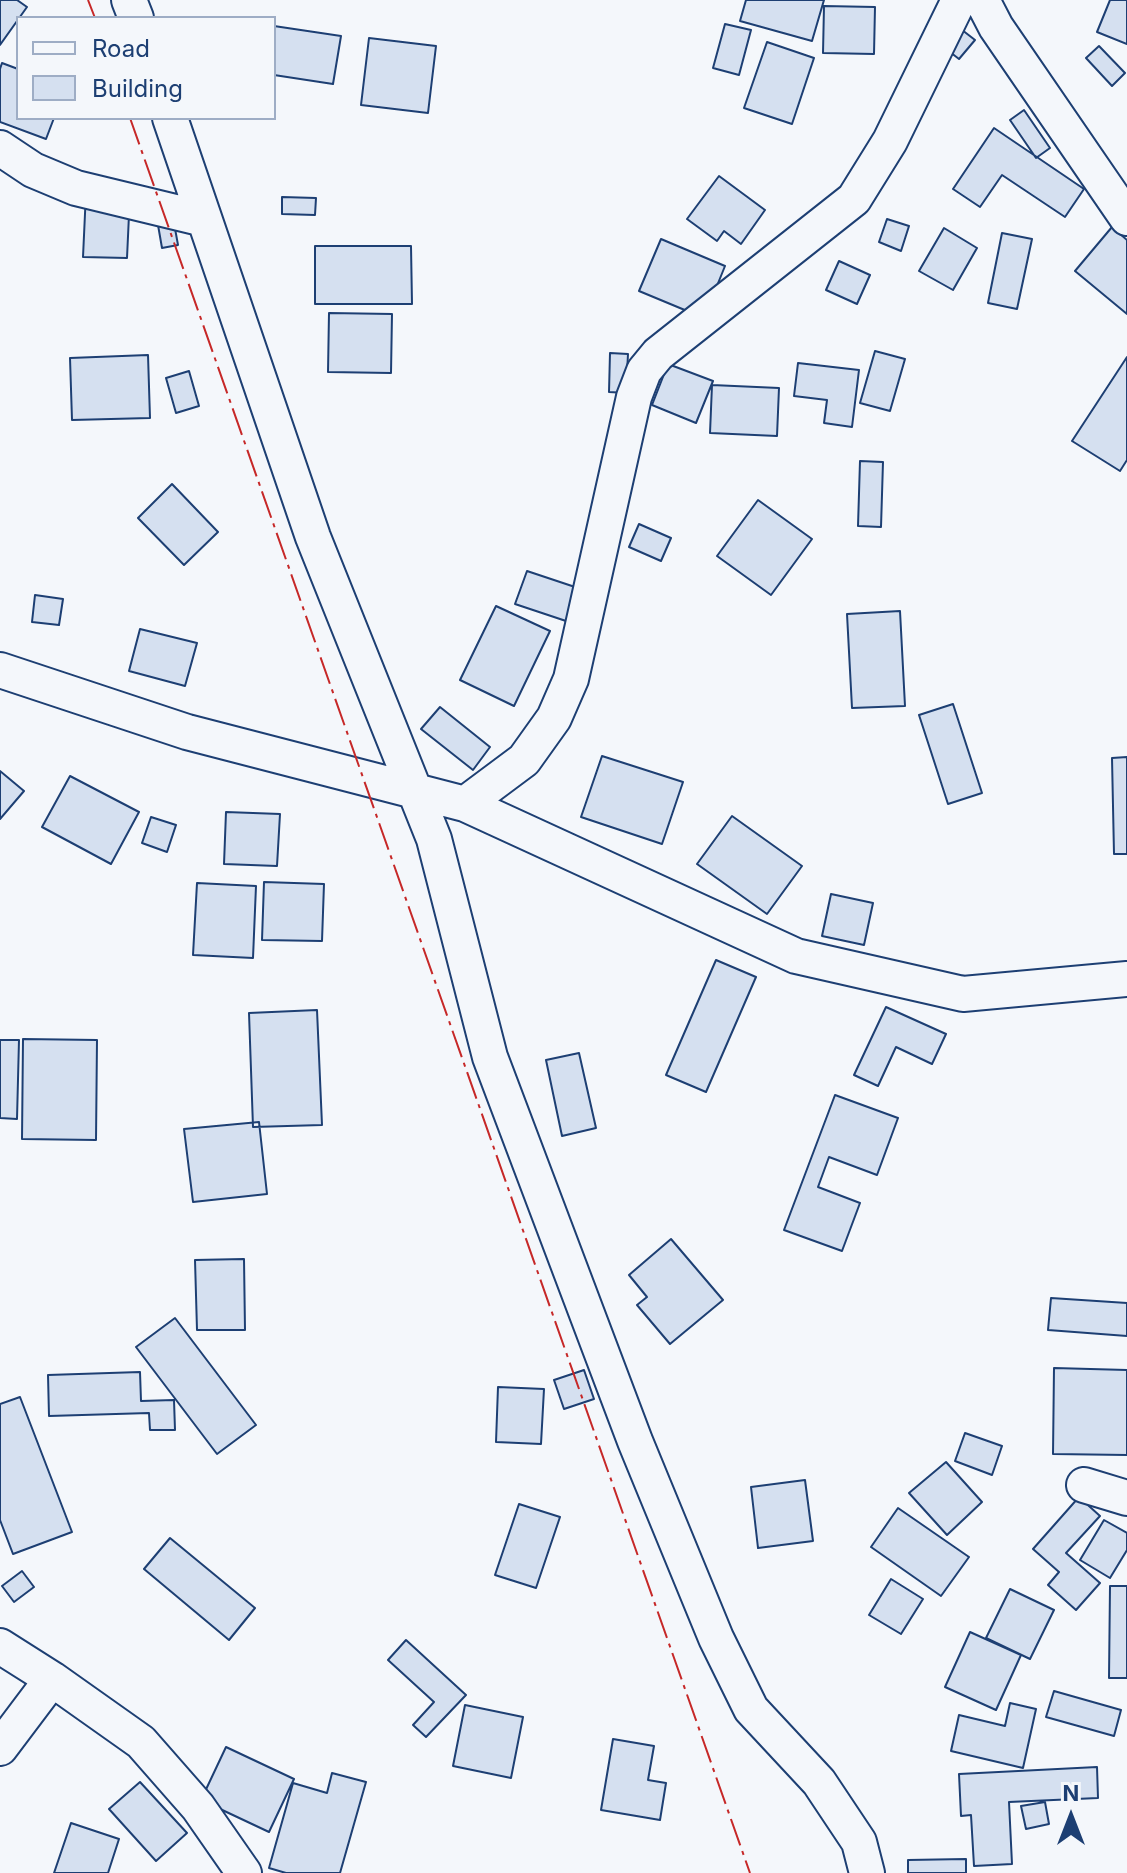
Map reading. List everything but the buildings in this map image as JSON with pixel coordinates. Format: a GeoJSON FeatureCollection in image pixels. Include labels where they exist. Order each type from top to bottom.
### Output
{"type":"FeatureCollection","features":[{"type":"Feature","properties":{"kind":"street"},"geometry":{"type":"LineString","coordinates":[[465,804],[524,760],[554,718],[571,679],[634,397],[644,371],[658,354],[854,199],[890,141],[959,0]]}},
{"type":"Feature","properties":{"kind":"street"},"geometry":{"type":"LineString","coordinates":[[982,0],[996,27],[1127,218]]}},
{"type":"Feature","properties":{"kind":"street"},"geometry":{"type":"LineString","coordinates":[[171,120],[313,537],[434,839],[490,1057],[635,1441],[716,1638],[751,1709],[819,1782],[859,1842],[867,1873]]}},
{"type":"Feature","properties":{"kind":"street"},"geometry":{"type":"LineString","coordinates":[[0,148],[33,170],[76,188],[204,219]]}},
{"type":"Feature","properties":{"kind":"street"},"geometry":{"type":"LineString","coordinates":[[0,670],[187,732],[465,804],[796,956],[963,994],[1127,979]]}},
{"type":"Feature","properties":{"kind":"street"},"geometry":{"type":"LineString","coordinates":[[1084,1485],[1127,1498]]}},
{"type":"Feature","properties":{"kind":"street"},"geometry":{"type":"LineString","coordinates":[[0,1646],[141,1742],[198,1807],[244,1873]]}},
{"type":"Feature","properties":{"kind":"street"},"geometry":{"type":"LineString","coordinates":[[0,1748],[52,1679]]}},
{"type":"Feature","properties":{"kind":"power"},"geometry":{"type":"LineString","coordinates":[[88,0],[94,16]]}},
{"type":"Feature","properties":{"kind":"power"},"geometry":{"type":"LineString","coordinates":[[131,120],[750,1873]]}}]}
